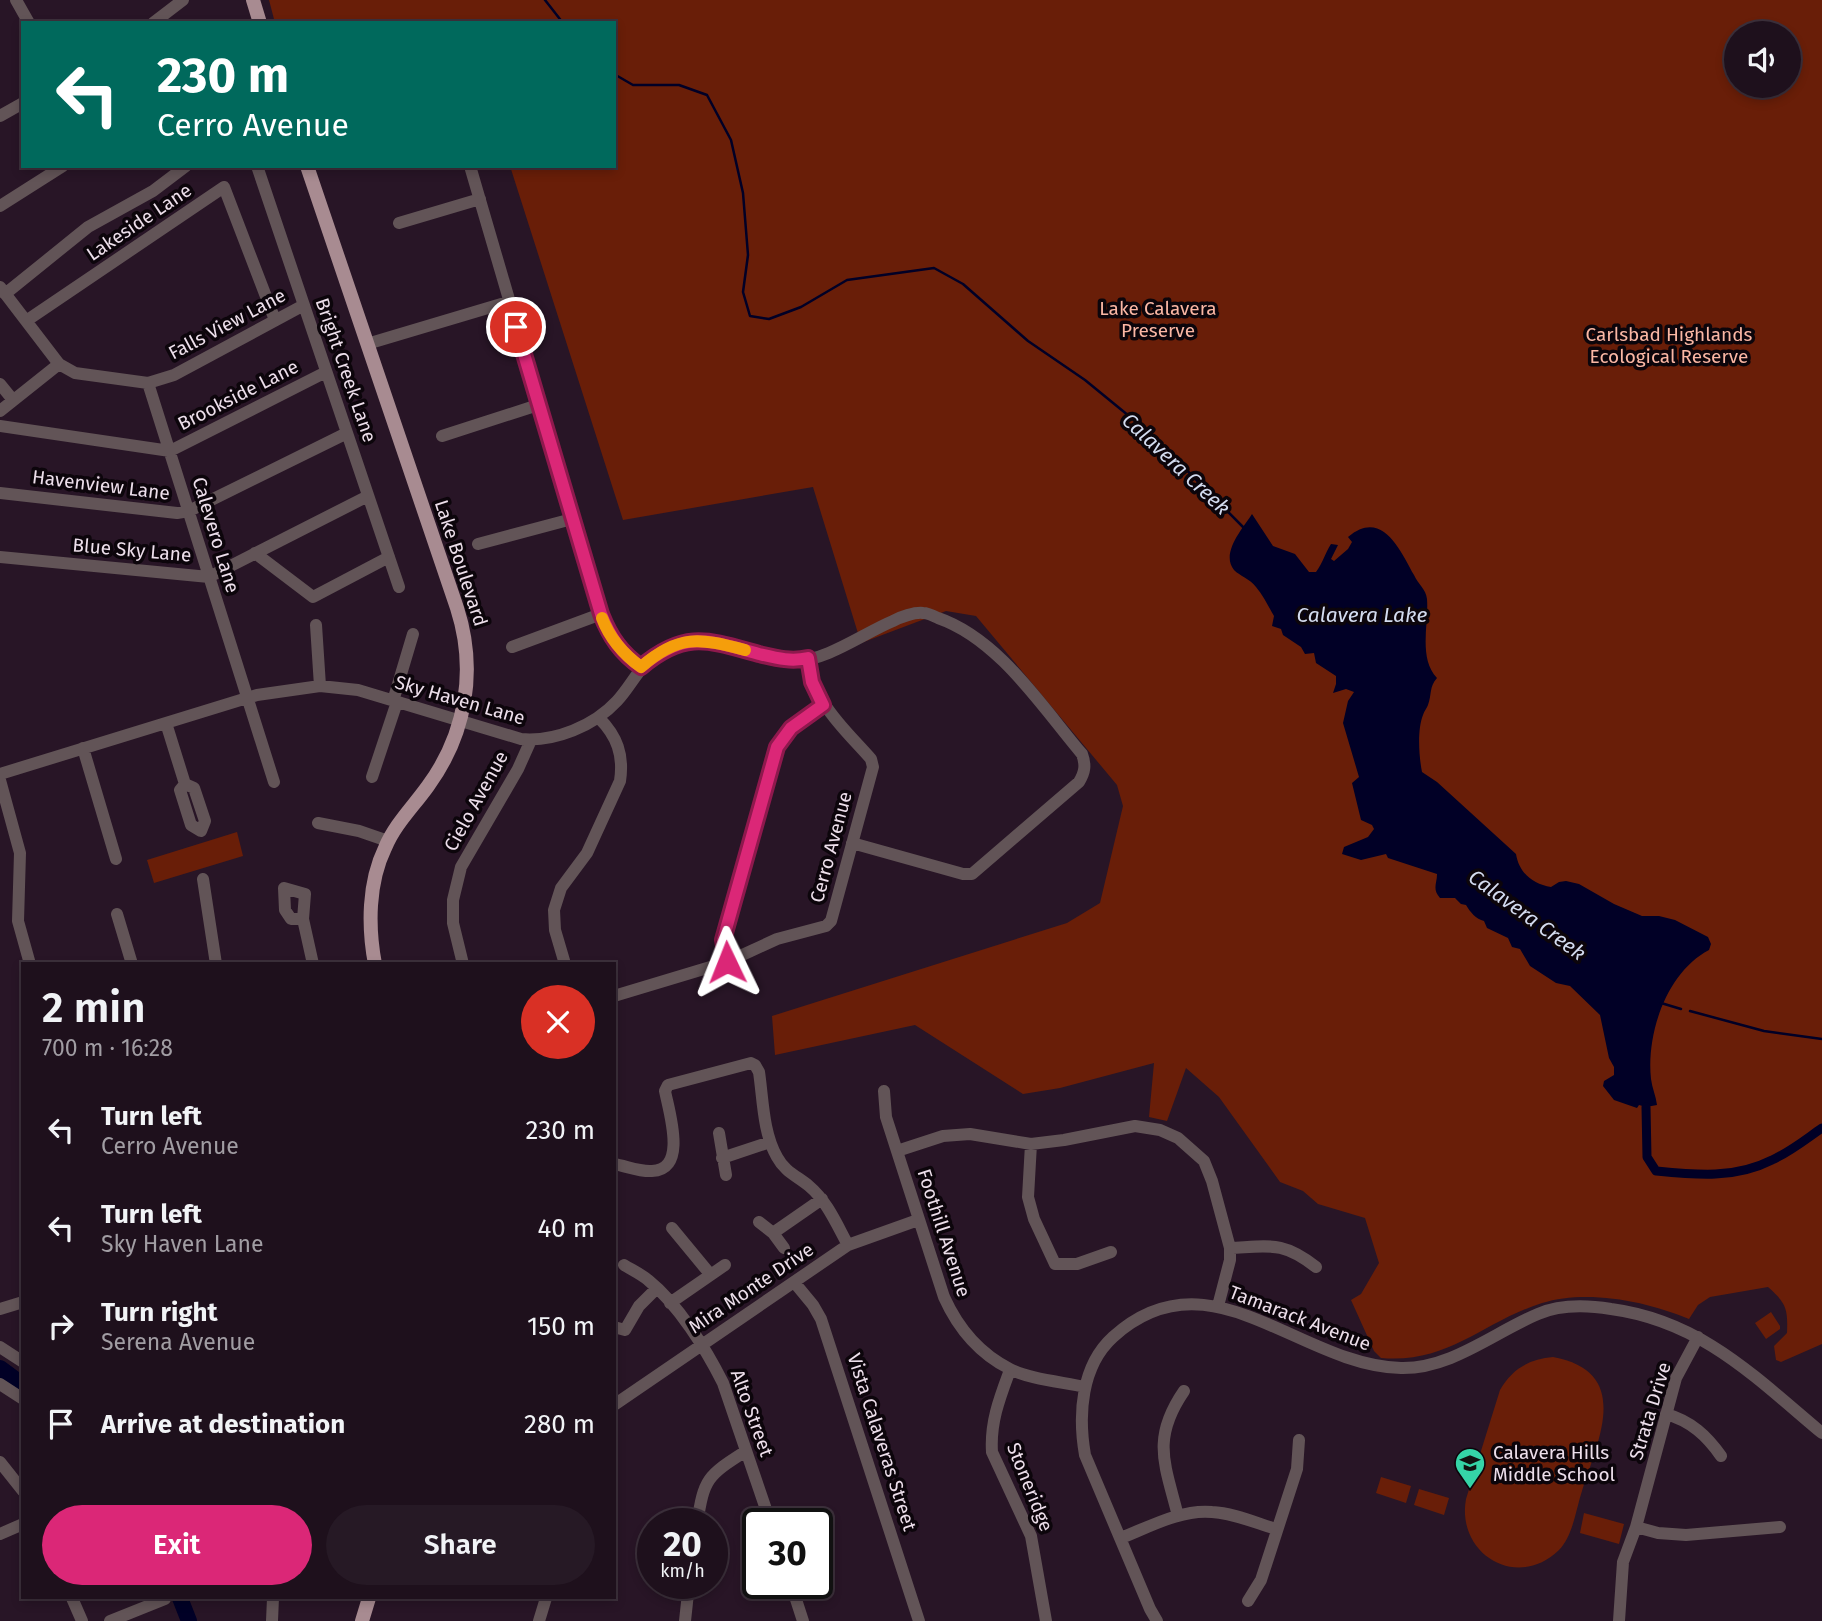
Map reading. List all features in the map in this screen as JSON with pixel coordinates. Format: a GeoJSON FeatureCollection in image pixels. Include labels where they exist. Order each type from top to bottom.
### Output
{"type":"FeatureCollection","features":[{"type":"Feature","properties":{"kind":"main road"},"geometry":{"type":"LineString","coordinates":[[253,0],[259,21]]}},
{"type":"Feature","properties":{"kind":"main road","name":"Lake Boulevard"},"geometry":{"type":"LineString","coordinates":[[308,168],[463,625],[467,667],[461,722],[452,746],[427,787],[411,805],[388,841],[376,877],[370,928],[374,962]]}},
{"type":"Feature","properties":{"kind":"main road"},"geometry":{"type":"LineString","coordinates":[[362,1621],[369,1599]]}},
{"type":"Feature","properties":{"kind":"street"},"geometry":{"type":"LineString","coordinates":[[16,0],[28,21]]}},
{"type":"Feature","properties":{"kind":"street"},"geometry":{"type":"LineString","coordinates":[[156,21],[183,0]]}},
{"type":"Feature","properties":{"kind":"street"},"geometry":{"type":"LineString","coordinates":[[0,116],[21,104]]}},
{"type":"Feature","properties":{"kind":"street"},"geometry":{"type":"LineString","coordinates":[[0,206],[59,168]]}},
{"type":"Feature","properties":{"kind":"street"},"geometry":{"type":"LineString","coordinates":[[0,411],[59,364],[2,290],[88,227],[153,191],[183,168]]}},
{"type":"Feature","properties":{"kind":"street","name":"Bright Creek Lane"},"geometry":{"type":"LineString","coordinates":[[258,168],[399,587]]}},
{"type":"Feature","properties":{"kind":"street"},"geometry":{"type":"LineString","coordinates":[[471,168],[601,614],[614,642],[627,657],[641,667]]}},
{"type":"Feature","properties":{"kind":"street","name":"Lakeside Lane"},"geometry":{"type":"LineString","coordinates":[[26,321],[224,187],[275,320]]}},
{"type":"Feature","properties":{"kind":"street"},"geometry":{"type":"LineString","coordinates":[[399,223],[480,199]]}},
{"type":"Feature","properties":{"kind":"street"},"geometry":{"type":"LineString","coordinates":[[368,344],[509,302]]}},
{"type":"Feature","properties":{"kind":"street","name":"Falls View Lane"},"geometry":{"type":"LineString","coordinates":[[59,364],[75,373],[148,383],[174,375],[304,305]]}},
{"type":"Feature","properties":{"kind":"street","name":"Brookside Lane"},"geometry":{"type":"LineString","coordinates":[[0,426],[170,451],[326,372]]}},
{"type":"Feature","properties":{"kind":"street","name":"Calevero Lane"},"geometry":{"type":"LineString","coordinates":[[148,383],[274,782]]}},
{"type":"Feature","properties":{"kind":"street"},"geometry":{"type":"LineString","coordinates":[[0,384],[13,400]]}},
{"type":"Feature","properties":{"kind":"street"},"geometry":{"type":"LineString","coordinates":[[442,436],[538,405]]}},
{"type":"Feature","properties":{"kind":"street","name":"Havenview Lane"},"geometry":{"type":"LineString","coordinates":[[0,493],[177,513],[189,511],[347,433]]}},
{"type":"Feature","properties":{"kind":"street","name":"Blue Sky Lane"},"geometry":{"type":"LineString","coordinates":[[0,557],[209,577],[368,496]]}},
{"type":"Feature","properties":{"kind":"street"},"geometry":{"type":"LineString","coordinates":[[478,544],[572,519]]}},
{"type":"Feature","properties":{"kind":"street"},"geometry":{"type":"LineString","coordinates":[[255,553],[313,597],[389,557]]}},
{"type":"Feature","properties":{"kind":"street","name":"Sky Haven Lane"},"geometry":{"type":"LineString","coordinates":[[0,774],[248,698],[320,686],[358,690],[461,722],[531,740],[567,733],[599,718],[618,701],[641,667],[658,652],[670,646],[694,640],[714,642],[796,661],[830,652],[896,619],[923,613],[957,624],[999,656],[1082,754],[1085,762],[1084,774],[1079,782],[972,874],[963,874],[852,843]]}},
{"type":"Feature","properties":{"kind":"street"},"geometry":{"type":"LineString","coordinates":[[512,647],[601,614]]}},
{"type":"Feature","properties":{"kind":"street"},"geometry":{"type":"LineString","coordinates":[[316,625],[320,686]]}},
{"type":"Feature","properties":{"kind":"street"},"geometry":{"type":"LineString","coordinates":[[372,777],[413,634]]}},
{"type":"Feature","properties":{"kind":"street","name":"Cerro Avenue"},"geometry":{"type":"LineString","coordinates":[[616,995],[727,962],[777,939],[825,926],[831,921],[873,766],[871,759],[823,705],[812,682],[808,658]]}},
{"type":"Feature","properties":{"kind":"street"},"geometry":{"type":"LineString","coordinates":[[727,962],[723,940],[777,747],[791,728],[823,705]]}},
{"type":"Feature","properties":{"kind":"street"},"geometry":{"type":"LineString","coordinates":[[564,962],[555,930],[554,910],[561,888],[587,853],[620,781],[620,752],[616,738],[599,718]]}},
{"type":"Feature","properties":{"kind":"street"},"geometry":{"type":"LineString","coordinates":[[166,723],[186,783],[194,788],[205,821],[201,831]]}},
{"type":"Feature","properties":{"kind":"street","name":"Cielo Avenue"},"geometry":{"type":"LineString","coordinates":[[463,962],[453,923],[453,900],[461,867],[518,769],[531,740]]}},
{"type":"Feature","properties":{"kind":"street"},"geometry":{"type":"LineString","coordinates":[[83,748],[116,859]]}},
{"type":"Feature","properties":{"kind":"street"},"geometry":{"type":"LineString","coordinates":[[0,780],[20,853],[18,921],[29,962]]}},
{"type":"Feature","properties":{"kind":"street"},"geometry":{"type":"LineString","coordinates":[[318,823],[359,831],[388,841]]}},
{"type":"Feature","properties":{"kind":"street"},"geometry":{"type":"LineString","coordinates":[[203,879],[216,962]]}},
{"type":"Feature","properties":{"kind":"street"},"geometry":{"type":"LineString","coordinates":[[117,914],[131,962]]}},
{"type":"Feature","properties":{"kind":"street"},"geometry":{"type":"LineString","coordinates":[[303,919],[313,962]]}},
{"type":"Feature","properties":{"kind":"street"},"geometry":{"type":"LineString","coordinates":[[616,1164],[652,1171],[665,1167],[671,1161],[675,1139],[666,1089],[668,1086],[751,1063],[759,1072],[771,1142],[783,1167],[809,1185],[821,1199],[848,1245]]}},
{"type":"Feature","properties":{"kind":"street","name":"Foothill Avenue"},"geometry":{"type":"LineString","coordinates":[[884,1091],[886,1117],[918,1220],[944,1297],[956,1322],[966,1336],[1010,1370],[1085,1387]]}},
{"type":"Feature","properties":{"kind":"street"},"geometry":{"type":"LineString","coordinates":[[897,1151],[943,1136],[970,1135],[1031,1144],[1135,1126],[1160,1130],[1178,1138],[1204,1161],[1230,1248],[1230,1260],[1218,1306]]}},
{"type":"Feature","properties":{"kind":"street"},"geometry":{"type":"LineString","coordinates":[[719,1133],[726,1175]]}},
{"type":"Feature","properties":{"kind":"street"},"geometry":{"type":"LineString","coordinates":[[722,1158],[771,1142]]}},
{"type":"Feature","properties":{"kind":"street"},"geometry":{"type":"LineString","coordinates":[[1031,1144],[1028,1197],[1034,1219],[1055,1264],[1077,1265],[1111,1252]]}},
{"type":"Feature","properties":{"kind":"street"},"geometry":{"type":"LineString","coordinates":[[773,1233],[821,1199]]}},
{"type":"Feature","properties":{"kind":"street","name":"Mira Monte Drive"},"geometry":{"type":"LineString","coordinates":[[616,1398],[701,1346],[848,1245],[918,1220]]}},
{"type":"Feature","properties":{"kind":"street"},"geometry":{"type":"LineString","coordinates":[[759,1222],[773,1233],[784,1248]]}},
{"type":"Feature","properties":{"kind":"street"},"geometry":{"type":"LineString","coordinates":[[672,1228],[710,1274]]}},
{"type":"Feature","properties":{"kind":"street"},"geometry":{"type":"LineString","coordinates":[[1230,1248],[1278,1245],[1294,1251],[1317,1268]]}},
{"type":"Feature","properties":{"kind":"street","name":"Alto Street"},"geometry":{"type":"LineString","coordinates":[[624,1265],[649,1281],[670,1303],[723,1383],[766,1508]]}},
{"type":"Feature","properties":{"kind":"street"},"geometry":{"type":"LineString","coordinates":[[670,1303],[725,1265]]}},
{"type":"Feature","properties":{"kind":"street","name":"Vista Calaveras Street"},"geometry":{"type":"LineString","coordinates":[[794,1282],[821,1319],[919,1621]]}},
{"type":"Feature","properties":{"kind":"street"},"geometry":{"type":"LineString","coordinates":[[616,1328],[625,1330],[639,1306],[656,1289]]}},
{"type":"Feature","properties":{"kind":"street"},"geometry":{"type":"LineString","coordinates":[[0,1309],[21,1302]]}},
{"type":"Feature","properties":{"kind":"street","name":"Tamarack Avenue"},"geometry":{"type":"LineString","coordinates":[[1157,1621],[1085,1455],[1080,1429],[1085,1387],[1093,1363],[1108,1342],[1140,1317],[1163,1308],[1194,1303],[1218,1306],[1239,1312],[1353,1362],[1403,1368],[1448,1360],[1539,1314],[1570,1306],[1628,1311],[1661,1320],[1728,1354],[1822,1433]]}},
{"type":"Feature","properties":{"kind":"street","name":"Strata Drive"},"geometry":{"type":"LineString","coordinates":[[1619,1621],[1621,1573],[1676,1378],[1698,1337]]}},
{"type":"Feature","properties":{"kind":"street"},"geometry":{"type":"LineString","coordinates":[[0,1347],[21,1361]]}},
{"type":"Feature","properties":{"kind":"street","name":"Stoneridge"},"geometry":{"type":"LineString","coordinates":[[1010,1370],[996,1409],[992,1452],[1031,1536],[1046,1621]]}},
{"type":"Feature","properties":{"kind":"street"},"geometry":{"type":"LineString","coordinates":[[0,1384],[21,1398]]}},
{"type":"Feature","properties":{"kind":"street"},"geometry":{"type":"LineString","coordinates":[[1178,1516],[1163,1456],[1165,1426],[1184,1391]]}},
{"type":"Feature","properties":{"kind":"street"},"geometry":{"type":"LineString","coordinates":[[1666,1415],[1695,1428],[1709,1438],[1721,1457]]}},
{"type":"Feature","properties":{"kind":"street"},"geometry":{"type":"LineString","coordinates":[[1248,1601],[1261,1580],[1297,1469],[1299,1440]]}},
{"type":"Feature","properties":{"kind":"street"},"geometry":{"type":"LineString","coordinates":[[699,1508],[701,1494],[716,1470],[746,1451]]}},
{"type":"Feature","properties":{"kind":"street"},"geometry":{"type":"LineString","coordinates":[[0,1462],[21,1488]]}},
{"type":"Feature","properties":{"kind":"street"},"geometry":{"type":"LineString","coordinates":[[1121,1538],[1178,1516],[1212,1512],[1276,1529]]}},
{"type":"Feature","properties":{"kind":"street"},"geometry":{"type":"LineString","coordinates":[[0,1534],[21,1525]]}},
{"type":"Feature","properties":{"kind":"street"},"geometry":{"type":"LineString","coordinates":[[1636,1527],[1672,1535],[1780,1527]]}},
{"type":"Feature","properties":{"kind":"street"},"geometry":{"type":"LineString","coordinates":[[72,1599],[82,1621]]}},
{"type":"Feature","properties":{"kind":"street"},"geometry":{"type":"LineString","coordinates":[[110,1621],[165,1599]]}},
{"type":"Feature","properties":{"kind":"street"},"geometry":{"type":"LineString","coordinates":[[272,1621],[273,1599]]}},
{"type":"Feature","properties":{"kind":"street"},"geometry":{"type":"LineString","coordinates":[[539,1621],[546,1599]]}},
{"type":"Feature","properties":{"kind":"street"},"geometry":{"type":"LineString","coordinates":[[685,1621],[688,1599]]}},
{"type":"Feature","properties":{"kind":"street"},"geometry":{"type":"LineString","coordinates":[[796,1599],[803,1621]]}},
{"type":"Feature","properties":{"kind":"green space","name":"Lake Calavera Preserve"},"geometry":{"type":"Polygon","coordinates":[[[269,0],[1822,0],[1822,1344],[1781,1362],[1776,1360],[1774,1346],[1787,1333],[1787,1318],[1779,1297],[1768,1287],[1710,1297],[1698,1305],[1689,1319],[1636,1302],[1597,1297],[1559,1299],[1521,1311],[1464,1340],[1426,1355],[1381,1358],[1374,1351],[1351,1300],[1361,1294],[1379,1263],[1365,1218],[1318,1204],[1303,1191],[1280,1182],[1219,1097],[1186,1068],[1167,1121],[1149,1117],[1154,1063],[1060,1088],[1023,1094],[915,1025],[775,1055],[772,1016],[1067,923],[1100,903],[1123,806],[1117,785],[976,616],[946,611],[861,643],[813,487],[623,520],[511,168],[616,168],[616,21],[274,21],[269,0]]]}},
{"type":"Feature","properties":{"kind":"green space"},"geometry":{"type":"Polygon","coordinates":[[[237,832],[243,856],[154,883],[147,860],[237,832]]]}},
{"type":"Feature","properties":{"kind":"green space"},"geometry":{"type":"Polygon","coordinates":[[[1771,1312],[1780,1329],[1766,1339],[1755,1323],[1771,1312]]]}},
{"type":"Feature","properties":{"kind":"green space"},"geometry":{"type":"Polygon","coordinates":[[[1553,1357],[1578,1365],[1594,1377],[1602,1393],[1604,1410],[1601,1430],[1574,1522],[1564,1544],[1543,1562],[1525,1567],[1508,1566],[1493,1560],[1480,1550],[1470,1536],[1465,1519],[1466,1499],[1500,1390],[1522,1366],[1553,1357]]]}},
{"type":"Feature","properties":{"kind":"green space"},"geometry":{"type":"Polygon","coordinates":[[[1381,1477],[1411,1486],[1406,1503],[1376,1493],[1381,1477]]]}},
{"type":"Feature","properties":{"kind":"green space"},"geometry":{"type":"Polygon","coordinates":[[[1419,1489],[1449,1498],[1444,1515],[1414,1505],[1419,1489]]]}},
{"type":"Feature","properties":{"kind":"green space"},"geometry":{"type":"Polygon","coordinates":[[[1584,1513],[1624,1524],[1619,1544],[1580,1533],[1584,1513]]]}},
{"type":"Feature","properties":{"kind":"water","name":"Calavera Lake"},"geometry":{"type":"Polygon","coordinates":[[[1252,514],[1273,546],[1295,554],[1309,572],[1316,572],[1331,544],[1338,545],[1331,559],[1334,561],[1348,549],[1352,542],[1348,537],[1360,529],[1371,527],[1380,530],[1396,544],[1426,595],[1426,651],[1431,670],[1437,678],[1420,728],[1422,772],[1437,782],[1516,854],[1520,867],[1528,876],[1551,887],[1566,881],[1579,884],[1642,916],[1675,920],[1708,937],[1711,944],[1709,950],[1694,960],[1671,988],[1656,1024],[1650,1061],[1657,1105],[1639,1105],[1637,1108],[1614,1100],[1603,1086],[1604,1081],[1614,1075],[1614,1067],[1609,1058],[1600,1015],[1570,986],[1556,983],[1530,966],[1520,949],[1512,947],[1508,938],[1487,928],[1484,921],[1473,915],[1466,905],[1455,898],[1440,898],[1436,889],[1437,874],[1388,858],[1386,854],[1361,860],[1342,854],[1344,847],[1368,837],[1374,829],[1372,825],[1361,820],[1352,783],[1359,777],[1343,723],[1348,701],[1354,692],[1346,689],[1333,693],[1336,676],[1316,663],[1314,653],[1305,654],[1301,647],[1283,635],[1281,629],[1272,626],[1274,616],[1261,594],[1251,582],[1234,570],[1230,563],[1231,548],[1252,514]]]}},
{"type":"Feature","properties":{"kind":"waterway","name":"Calavera Creek"},"geometry":{"type":"LineString","coordinates":[[545,0],[561,21]]}},
{"type":"Feature","properties":{"kind":"waterway","name":"Calavera Creek"},"geometry":{"type":"LineString","coordinates":[[616,75],[633,85],[679,85],[707,95],[731,140],[743,193],[748,255],[743,292],[750,316],[769,319],[801,307],[847,280],[934,268],[963,284],[1028,341],[1085,380],[1151,434],[1244,528]]}},
{"type":"Feature","properties":{"kind":"waterway"},"geometry":{"type":"LineString","coordinates":[[1661,1003],[1681,1009]]}},
{"type":"Feature","properties":{"kind":"waterway","name":"Calavera Creek"},"geometry":{"type":"LineString","coordinates":[[1690,1011],[1764,1031],[1822,1039]]}},
{"type":"Feature","properties":{"kind":"waterway"},"geometry":{"type":"LineString","coordinates":[[1646,1107],[1647,1157],[1656,1171],[1715,1174],[1744,1170],[1779,1157],[1822,1128]]}},
{"type":"Feature","properties":{"kind":"waterway"},"geometry":{"type":"LineString","coordinates":[[0,1368],[21,1384]]}},
{"type":"Feature","properties":{"kind":"waterway"},"geometry":{"type":"LineString","coordinates":[[180,1599],[189,1621]]}},
{"type":"Feature","properties":{"kind":"slow traffic"},"geometry":{"type":"LineString","coordinates":[[602,618],[614,642],[627,657],[641,667],[658,652],[694,640],[713,641],[745,650]]}},
{"type":"Feature","properties":{"kind":"place","name":"Calavera Hills Middle School"},"geometry":{"type":"Point","coordinates":[1470,1490]}},
{"type":"Feature","properties":{"kind":"route"},"geometry":{"type":"LineString","coordinates":[[516,327],[606,629],[627,657],[641,667],[658,652],[694,640],[714,642],[775,658],[796,661],[808,658],[812,682],[823,705],[791,728],[777,747],[723,940],[727,962]]}},
{"type":"Feature","properties":{"kind":"park label","name":"Carlsbad Highlands Ecological Reserve"},"geometry":{"type":"Point","coordinates":[1669,345]}}]}
